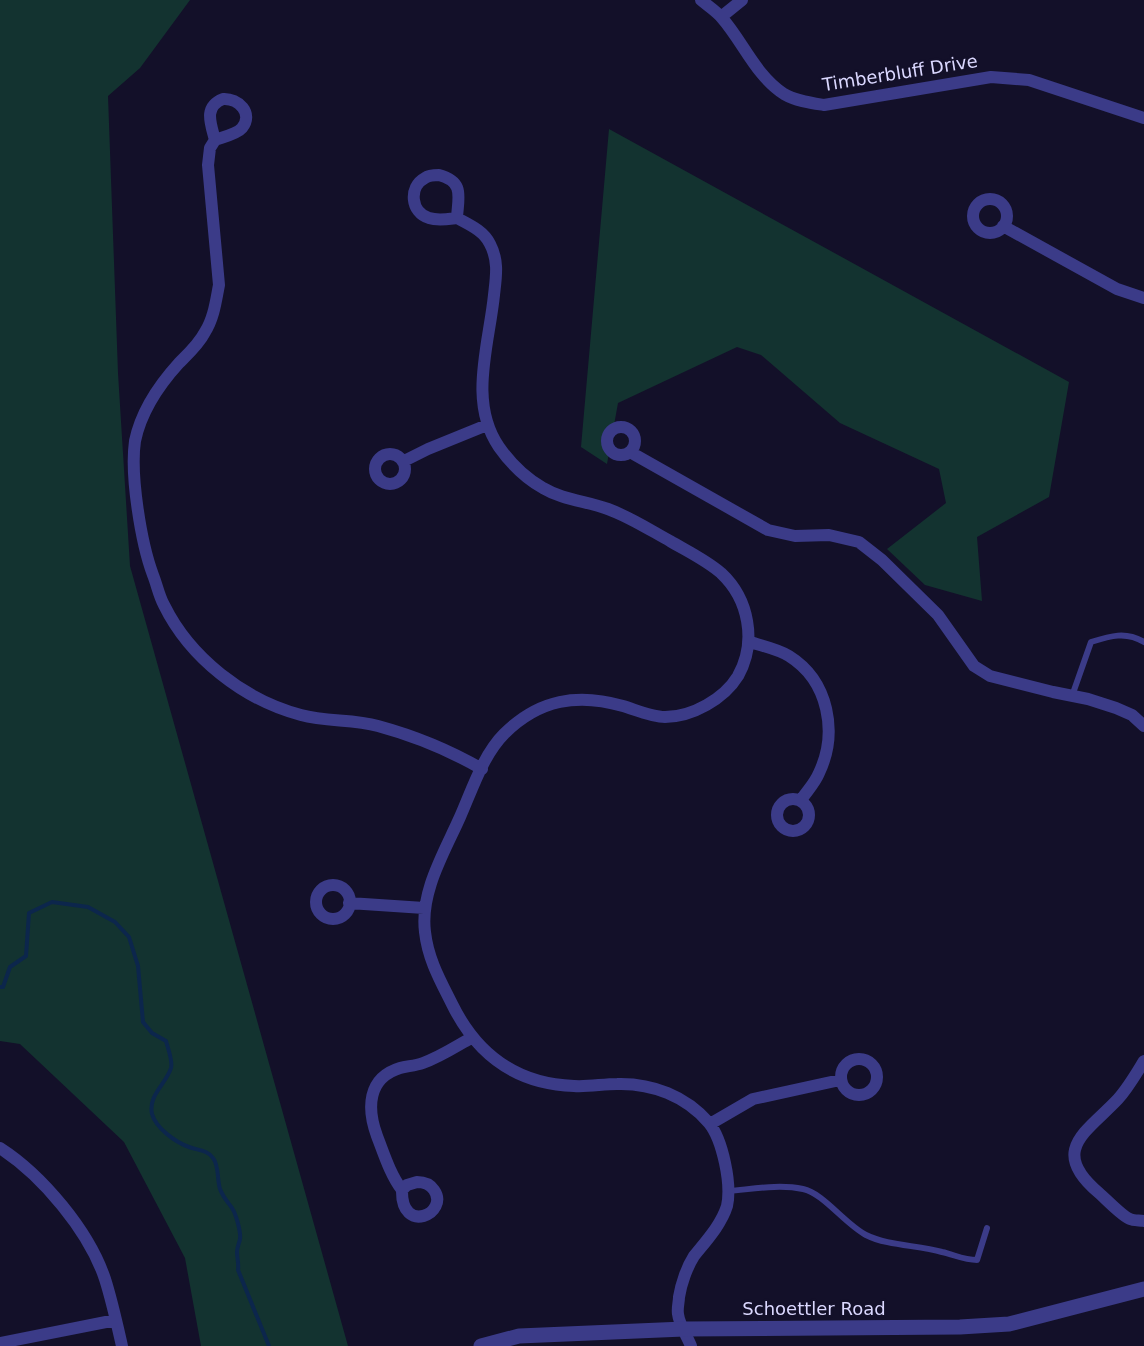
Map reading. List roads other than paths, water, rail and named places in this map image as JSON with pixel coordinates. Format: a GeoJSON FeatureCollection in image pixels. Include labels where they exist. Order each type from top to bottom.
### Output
{"type":"FeatureCollection","features":[{"type":"Feature","properties":{"kind":"street","name":"Timberbluff Drive"},"geometry":{"type":"LineString","coordinates":[[701,0],[721,17],[751,59],[773,84],[784,94],[803,102],[824,105],[991,77],[1029,80],[1144,118]]}},
{"type":"Feature","properties":{"kind":"street"},"geometry":{"type":"LineString","coordinates":[[721,17],[742,0]]}},
{"type":"Feature","properties":{"kind":"street"},"geometry":{"type":"LineString","coordinates":[[215,140],[210,148],[208,165],[219,285],[216,300],[205,332],[160,384],[146,410],[135,440],[133,473],[146,551],[164,605],[191,646],[235,686],[301,715],[375,725],[400,732],[438,746],[482,769]]}},
{"type":"Feature","properties":{"kind":"street"},"geometry":{"type":"LineString","coordinates":[[458,218],[481,232],[490,242],[497,271],[482,376],[487,425],[495,441],[509,460],[527,478],[543,488],[560,497],[607,508],[704,560],[722,574],[740,596],[749,627],[750,642],[736,678],[726,690],[700,708],[680,715],[661,717],[606,701],[585,698],[557,701],[531,713],[501,737],[482,769],[430,886],[424,908],[425,931],[432,965],[471,1038],[489,1056],[520,1075],[547,1084],[578,1087],[619,1084],[654,1087],[678,1097],[710,1124],[720,1141],[729,1191],[726,1209],[691,1260],[680,1291],[678,1314],[691,1346]]}},
{"type":"Feature","properties":{"kind":"street"},"geometry":{"type":"LineString","coordinates":[[1003,226],[1117,289],[1144,298]]}},
{"type":"Feature","properties":{"kind":"street"},"geometry":{"type":"LineString","coordinates":[[404,461],[428,448],[487,425]]}},
{"type":"Feature","properties":{"kind":"street"},"geometry":{"type":"LineString","coordinates":[[630,452],[768,530],[795,536],[829,535],[859,542],[882,560],[938,615],[974,666],[990,676],[1116,708],[1132,715],[1144,726]]}},
{"type":"Feature","properties":{"kind":"street"},"geometry":{"type":"LineString","coordinates":[[750,642],[789,656],[804,668],[822,696],[828,715],[829,742],[818,775],[801,800]]}},
{"type":"Feature","properties":{"kind":"street"},"geometry":{"type":"LineString","coordinates":[[349,903],[424,908]]}},
{"type":"Feature","properties":{"kind":"street"},"geometry":{"type":"LineString","coordinates":[[402,1190],[392,1173],[374,1127],[370,1112],[370,1099],[385,1076],[399,1068],[420,1064],[440,1056],[471,1038]]}},
{"type":"Feature","properties":{"kind":"street"},"geometry":{"type":"LineString","coordinates":[[1144,1061],[1118,1099],[1077,1140],[1074,1152],[1080,1173],[1087,1183],[1128,1219],[1144,1221]]}},
{"type":"Feature","properties":{"kind":"street"},"geometry":{"type":"LineString","coordinates":[[710,1124],[753,1100],[840,1080]]}},
{"type":"Feature","properties":{"kind":"street"},"geometry":{"type":"LineString","coordinates":[[0,1148],[19,1160],[43,1183],[65,1209],[87,1243],[105,1277],[122,1346]]}},
{"type":"Feature","properties":{"kind":"street","name":"Schoettler Road"},"geometry":{"type":"LineString","coordinates":[[481,1346],[519,1336],[684,1329],[960,1327],[1009,1324],[1144,1289]]}},
{"type":"Feature","properties":{"kind":"street"},"geometry":{"type":"LineString","coordinates":[[0,1343],[117,1320]]}},
{"type":"Feature","properties":{"kind":"lane"},"geometry":{"type":"LineString","coordinates":[[1072,696],[1091,642],[1132,635],[1144,642]]}},
{"type":"Feature","properties":{"kind":"lane"},"geometry":{"type":"LineString","coordinates":[[729,1191],[781,1187],[805,1189],[867,1235],[942,1251],[962,1260],[977,1260],[987,1228]]}},
{"type":"Feature","properties":{"kind":"waterway"},"geometry":{"type":"LineString","coordinates":[[0,987],[3,987],[10,967],[26,956],[29,913],[52,902],[88,907],[115,922],[129,937],[138,966],[143,1022],[152,1033],[166,1041],[171,1062],[169,1074],[153,1101],[152,1114],[162,1129],[172,1138],[184,1145],[208,1153],[215,1161],[220,1189],[234,1211],[239,1228],[238,1270],[269,1346]]}}]}
